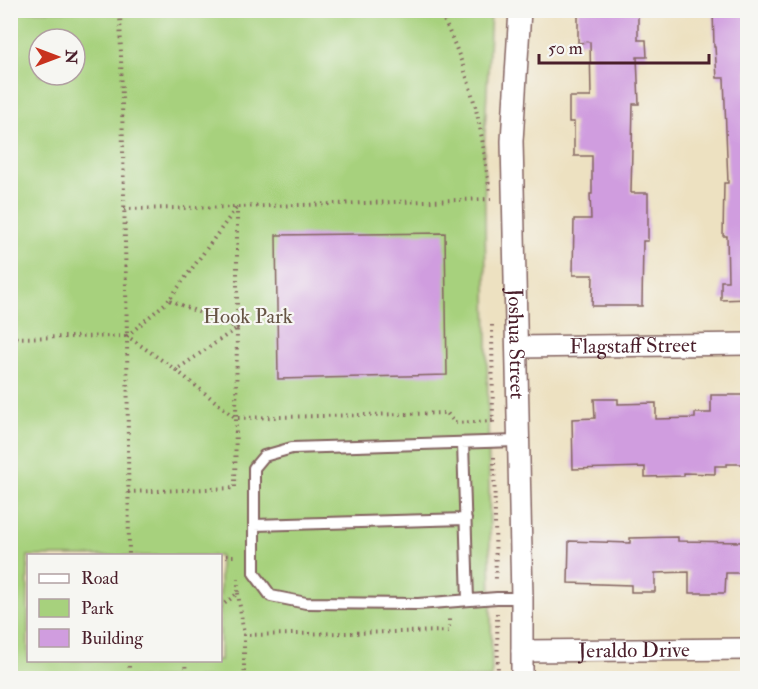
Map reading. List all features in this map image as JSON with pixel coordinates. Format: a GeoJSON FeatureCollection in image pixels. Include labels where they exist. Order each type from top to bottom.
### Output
{"type":"FeatureCollection","features":[{"type":"Feature","properties":{"kind":"street","name":"Joshua Street"},"geometry":{"type":"LineString","coordinates":[[520,10],[512,141],[522,678]]}},
{"type":"Feature","properties":{"kind":"street","name":"Flagstaff Street"},"geometry":{"type":"LineString","coordinates":[[517,347],[747,344]]}},
{"type":"Feature","properties":{"kind":"street","name":"Jeraldo Drive"},"geometry":{"type":"LineString","coordinates":[[522,651],[747,649]]}},
{"type":"Feature","properties":{"kind":"lane"},"geometry":{"type":"LineString","coordinates":[[519,441],[292,448],[264,456],[254,468],[254,573],[271,596],[306,603],[418,604],[522,598]]}},
{"type":"Feature","properties":{"kind":"lane"},"geometry":{"type":"LineString","coordinates":[[463,443],[468,600]]}},
{"type":"Feature","properties":{"kind":"lane"},"geometry":{"type":"LineString","coordinates":[[254,525],[466,519]]}},
{"type":"Feature","properties":{"kind":"path"},"geometry":{"type":"LineString","coordinates":[[120,10],[129,554]]}},
{"type":"Feature","properties":{"kind":"path"},"geometry":{"type":"LineString","coordinates":[[438,10],[449,30],[468,82],[479,124],[491,210]]}},
{"type":"Feature","properties":{"kind":"path"},"geometry":{"type":"LineString","coordinates":[[124,209],[490,199]]}},
{"type":"Feature","properties":{"kind":"path"},"geometry":{"type":"LineString","coordinates":[[127,336],[169,300],[237,207]]}},
{"type":"Feature","properties":{"kind":"path"},"geometry":{"type":"LineString","coordinates":[[128,492],[235,488],[237,207]]}},
{"type":"Feature","properties":{"kind":"path"},"geometry":{"type":"LineString","coordinates":[[169,300],[237,328]]}},
{"type":"Feature","properties":{"kind":"path"},"geometry":{"type":"LineString","coordinates":[[492,316],[498,678]]}},
{"type":"Feature","properties":{"kind":"path"},"geometry":{"type":"LineString","coordinates":[[176,370],[237,328]]}},
{"type":"Feature","properties":{"kind":"path"},"geometry":{"type":"LineString","coordinates":[[10,338],[127,336],[176,370],[236,418],[447,413],[455,423],[493,421]]}},
{"type":"Feature","properties":{"kind":"path"},"geometry":{"type":"LineString","coordinates":[[222,556],[237,556],[238,565]]}},
{"type":"Feature","properties":{"kind":"path"},"geometry":{"type":"LineString","coordinates":[[238,574],[238,593],[244,635],[244,678]]}},
{"type":"Feature","properties":{"kind":"path"},"geometry":{"type":"LineString","coordinates":[[222,605],[238,593]]}},
{"type":"Feature","properties":{"kind":"path"},"geometry":{"type":"LineString","coordinates":[[244,635],[449,631],[449,611]]}},
{"type":"Feature","properties":{"kind":"path"},"geometry":{"type":"LineString","coordinates":[[129,662],[129,678]]}},
{"type":"Feature","properties":{"kind":"path"},"geometry":{"type":"LineString","coordinates":[[185,662],[186,678]]}},
{"type":"Feature","properties":{"kind":"green space","name":"Hook Park"},"geometry":{"type":"Polygon","coordinates":[[[10,11],[491,11],[484,150],[492,678],[11,678],[10,11]]]}},
{"type":"Feature","properties":{"kind":"building"},"geometry":{"type":"Polygon","coordinates":[[[578,10],[638,10],[638,40],[646,40],[647,57],[637,57],[639,104],[633,104],[631,193],[648,193],[648,241],[643,241],[642,306],[592,306],[593,275],[573,275],[574,219],[591,219],[590,194],[592,194],[592,156],[574,156],[574,122],[569,122],[569,97],[591,97],[590,42],[578,43],[578,10]]]}},
{"type":"Feature","properties":{"kind":"building"},"geometry":{"type":"Polygon","coordinates":[[[713,10],[747,10],[747,299],[721,300],[721,281],[728,281],[727,236],[723,236],[724,183],[728,183],[724,78],[717,78],[713,10]]]}},
{"type":"Feature","properties":{"kind":"building"},"geometry":{"type":"Polygon","coordinates":[[[445,233],[447,375],[278,379],[276,235],[445,233]]]}},
{"type":"Feature","properties":{"kind":"building"},"geometry":{"type":"Polygon","coordinates":[[[711,395],[746,395],[746,464],[715,466],[715,474],[684,473],[684,476],[645,477],[645,467],[573,469],[572,419],[595,418],[594,399],[618,399],[618,404],[656,403],[656,419],[695,418],[695,413],[711,413],[711,395]]]}},
{"type":"Feature","properties":{"kind":"building"},"geometry":{"type":"Polygon","coordinates":[[[678,537],[678,541],[743,542],[743,573],[726,573],[725,593],[689,593],[689,572],[655,573],[655,592],[631,592],[631,585],[568,583],[569,541],[630,543],[630,538],[678,537]]]}}]}
